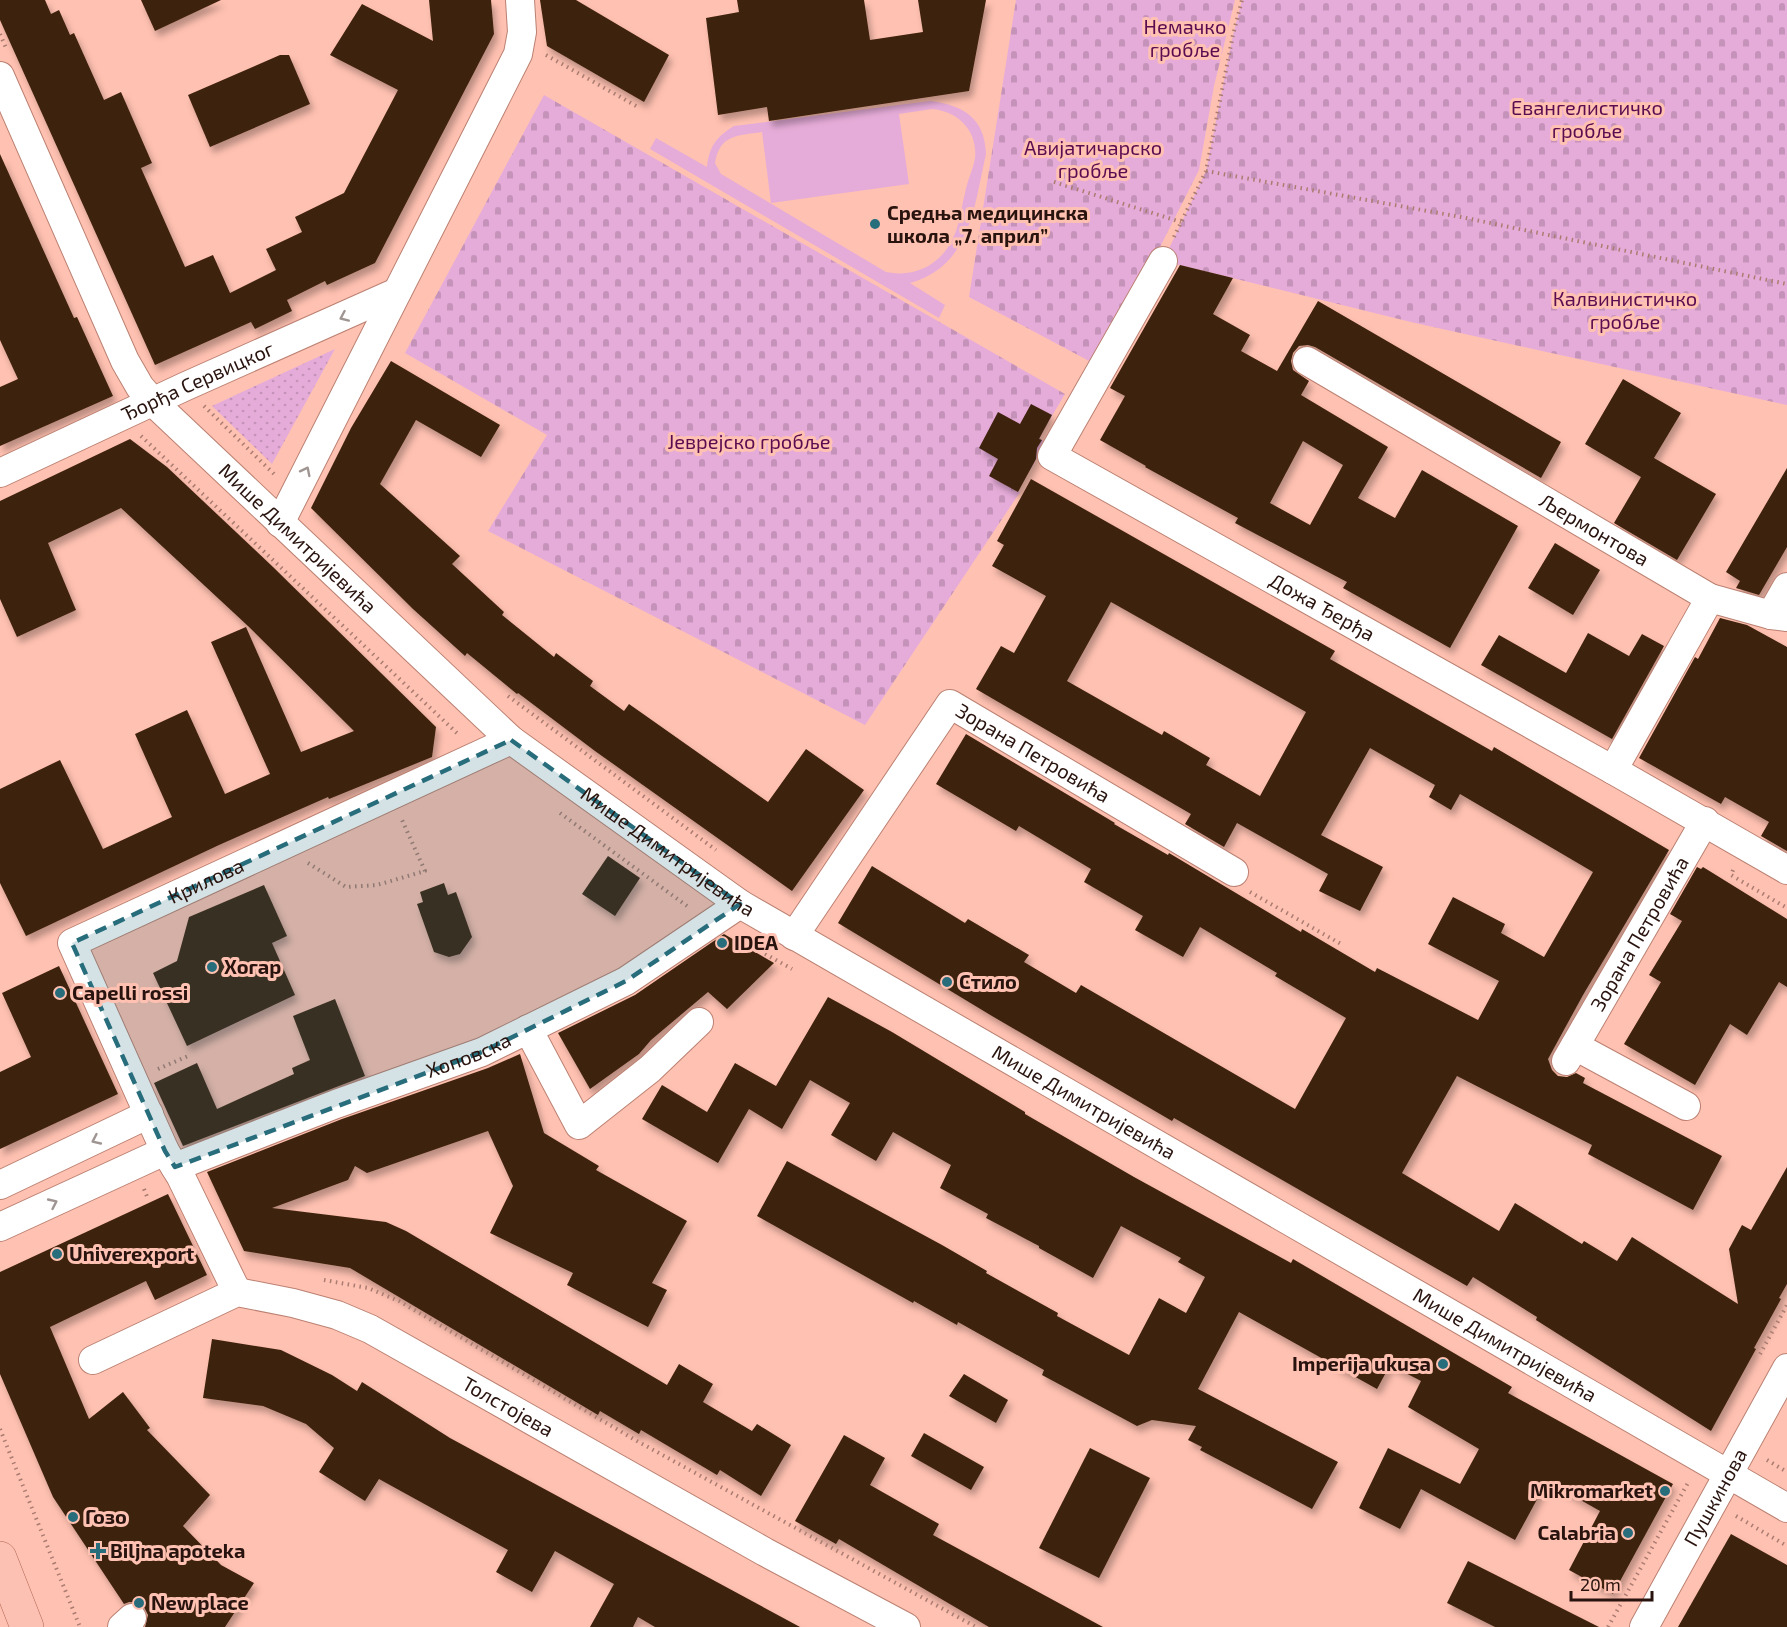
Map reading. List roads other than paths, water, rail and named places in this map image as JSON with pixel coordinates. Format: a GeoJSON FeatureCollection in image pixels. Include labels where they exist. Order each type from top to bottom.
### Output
{"type":"FeatureCollection","features":[{"type":"Feature","properties":{"kind":"main road"},"geometry":{"type":"LineString","coordinates":[[0,1558],[27,1627]]}},
{"type":"Feature","properties":{"kind":"street"},"geometry":{"type":"LineString","coordinates":[[280,523],[397,292],[527,51],[522,32],[520,0]]}},
{"type":"Feature","properties":{"kind":"street","name":"Мише Димитријевића"},"geometry":{"type":"LineString","coordinates":[[0,76],[125,361],[140,387],[280,523],[511,740],[740,904],[1787,1508]]}},
{"type":"Feature","properties":{"kind":"street","name":"Дожа Ђерђа"},"geometry":{"type":"LineString","coordinates":[[1163,261],[1052,456],[1705,821],[1787,870]]}},
{"type":"Feature","properties":{"kind":"street","name":"Ђорђа Сервицког"},"geometry":{"type":"LineString","coordinates":[[0,474],[184,387],[397,292]]}},
{"type":"Feature","properties":{"kind":"street","name":"Љермонтова"},"geometry":{"type":"LineString","coordinates":[[1307,361],[1710,598],[1779,616]]}},
{"type":"Feature","properties":{"kind":"street"},"geometry":{"type":"LineString","coordinates":[[1779,616],[1787,587]]}},
{"type":"Feature","properties":{"kind":"street"},"geometry":{"type":"LineString","coordinates":[[1613,770],[1710,598]]}},
{"type":"Feature","properties":{"kind":"street","name":"Зорана Петровића"},"geometry":{"type":"LineString","coordinates":[[794,936],[950,704],[1234,872]]}},
{"type":"Feature","properties":{"kind":"street","name":"Крилова"},"geometry":{"type":"LineString","coordinates":[[237,1292],[170,1159],[72,943],[511,740]]}},
{"type":"Feature","properties":{"kind":"street","name":"Зорана Петровића"},"geometry":{"type":"LineString","coordinates":[[1686,1106],[1571,1054],[1705,821]]}},
{"type":"Feature","properties":{"kind":"street","name":"Хоповска"},"geometry":{"type":"LineString","coordinates":[[170,1159],[336,1104],[482,1052],[626,981],[740,904]]}},
{"type":"Feature","properties":{"kind":"street"},"geometry":{"type":"LineString","coordinates":[[528,1029],[579,1125],[650,1069],[699,1022]]}},
{"type":"Feature","properties":{"kind":"street"},"geometry":{"type":"LineString","coordinates":[[0,1185],[149,1114]]}},
{"type":"Feature","properties":{"kind":"street"},"geometry":{"type":"LineString","coordinates":[[0,1227],[170,1159]]}},
{"type":"Feature","properties":{"kind":"street"},"geometry":{"type":"LineString","coordinates":[[93,1360],[237,1292]]}},
{"type":"Feature","properties":{"kind":"street","name":"Толстојева"},"geometry":{"type":"LineString","coordinates":[[237,1292],[293,1303],[337,1315],[370,1329],[765,1552],[906,1627]]}},
{"type":"Feature","properties":{"kind":"street","name":"Пушкинова"},"geometry":{"type":"LineString","coordinates":[[1644,1627],[1787,1368]]}},
{"type":"Feature","properties":{"kind":"place","name":"Средња медицинска школа „7. април”"},"geometry":{"type":"Point","coordinates":[875,224]}},
{"type":"Feature","properties":{"kind":"place","name":"IDEA"},"geometry":{"type":"Point","coordinates":[722,943]}},
{"type":"Feature","properties":{"kind":"place","name":"Хогар"},"geometry":{"type":"Point","coordinates":[212,967]}},
{"type":"Feature","properties":{"kind":"place","name":"Стило"},"geometry":{"type":"Point","coordinates":[947,982]}},
{"type":"Feature","properties":{"kind":"place","name":"Capelli rossi"},"geometry":{"type":"Point","coordinates":[60,993]}},
{"type":"Feature","properties":{"kind":"place","name":"Univerexport"},"geometry":{"type":"Point","coordinates":[57,1254]}},
{"type":"Feature","properties":{"kind":"place","name":"Imperija ukusa"},"geometry":{"type":"Point","coordinates":[1443,1364]}},
{"type":"Feature","properties":{"kind":"place","name":"Mikromarket"},"geometry":{"type":"Point","coordinates":[1665,1491]}},
{"type":"Feature","properties":{"kind":"place","name":"Гозо"},"geometry":{"type":"Point","coordinates":[73,1517]}},
{"type":"Feature","properties":{"kind":"place","name":"Calabria"},"geometry":{"type":"Point","coordinates":[1628,1533]}},
{"type":"Feature","properties":{"kind":"place","name":"Biljna apoteka"},"geometry":{"type":"Point","coordinates":[98,1551]}},
{"type":"Feature","properties":{"kind":"place","name":"New place"},"geometry":{"type":"Point","coordinates":[139,1603]}},
{"type":"Feature","properties":{"kind":"park label","name":"Немачко гробље"},"geometry":{"type":"Point","coordinates":[1185,38]}},
{"type":"Feature","properties":{"kind":"park label","name":"Евангелистичко гробље"},"geometry":{"type":"Point","coordinates":[1587,120]}},
{"type":"Feature","properties":{"kind":"park label","name":"Авијатичарско гробље"},"geometry":{"type":"Point","coordinates":[1093,160]}},
{"type":"Feature","properties":{"kind":"park label","name":"Калвинистичко гробље"},"geometry":{"type":"Point","coordinates":[1625,310]}},
{"type":"Feature","properties":{"kind":"park label","name":"Јеврејско гробље"},"geometry":{"type":"Point","coordinates":[749,442]}}]}
